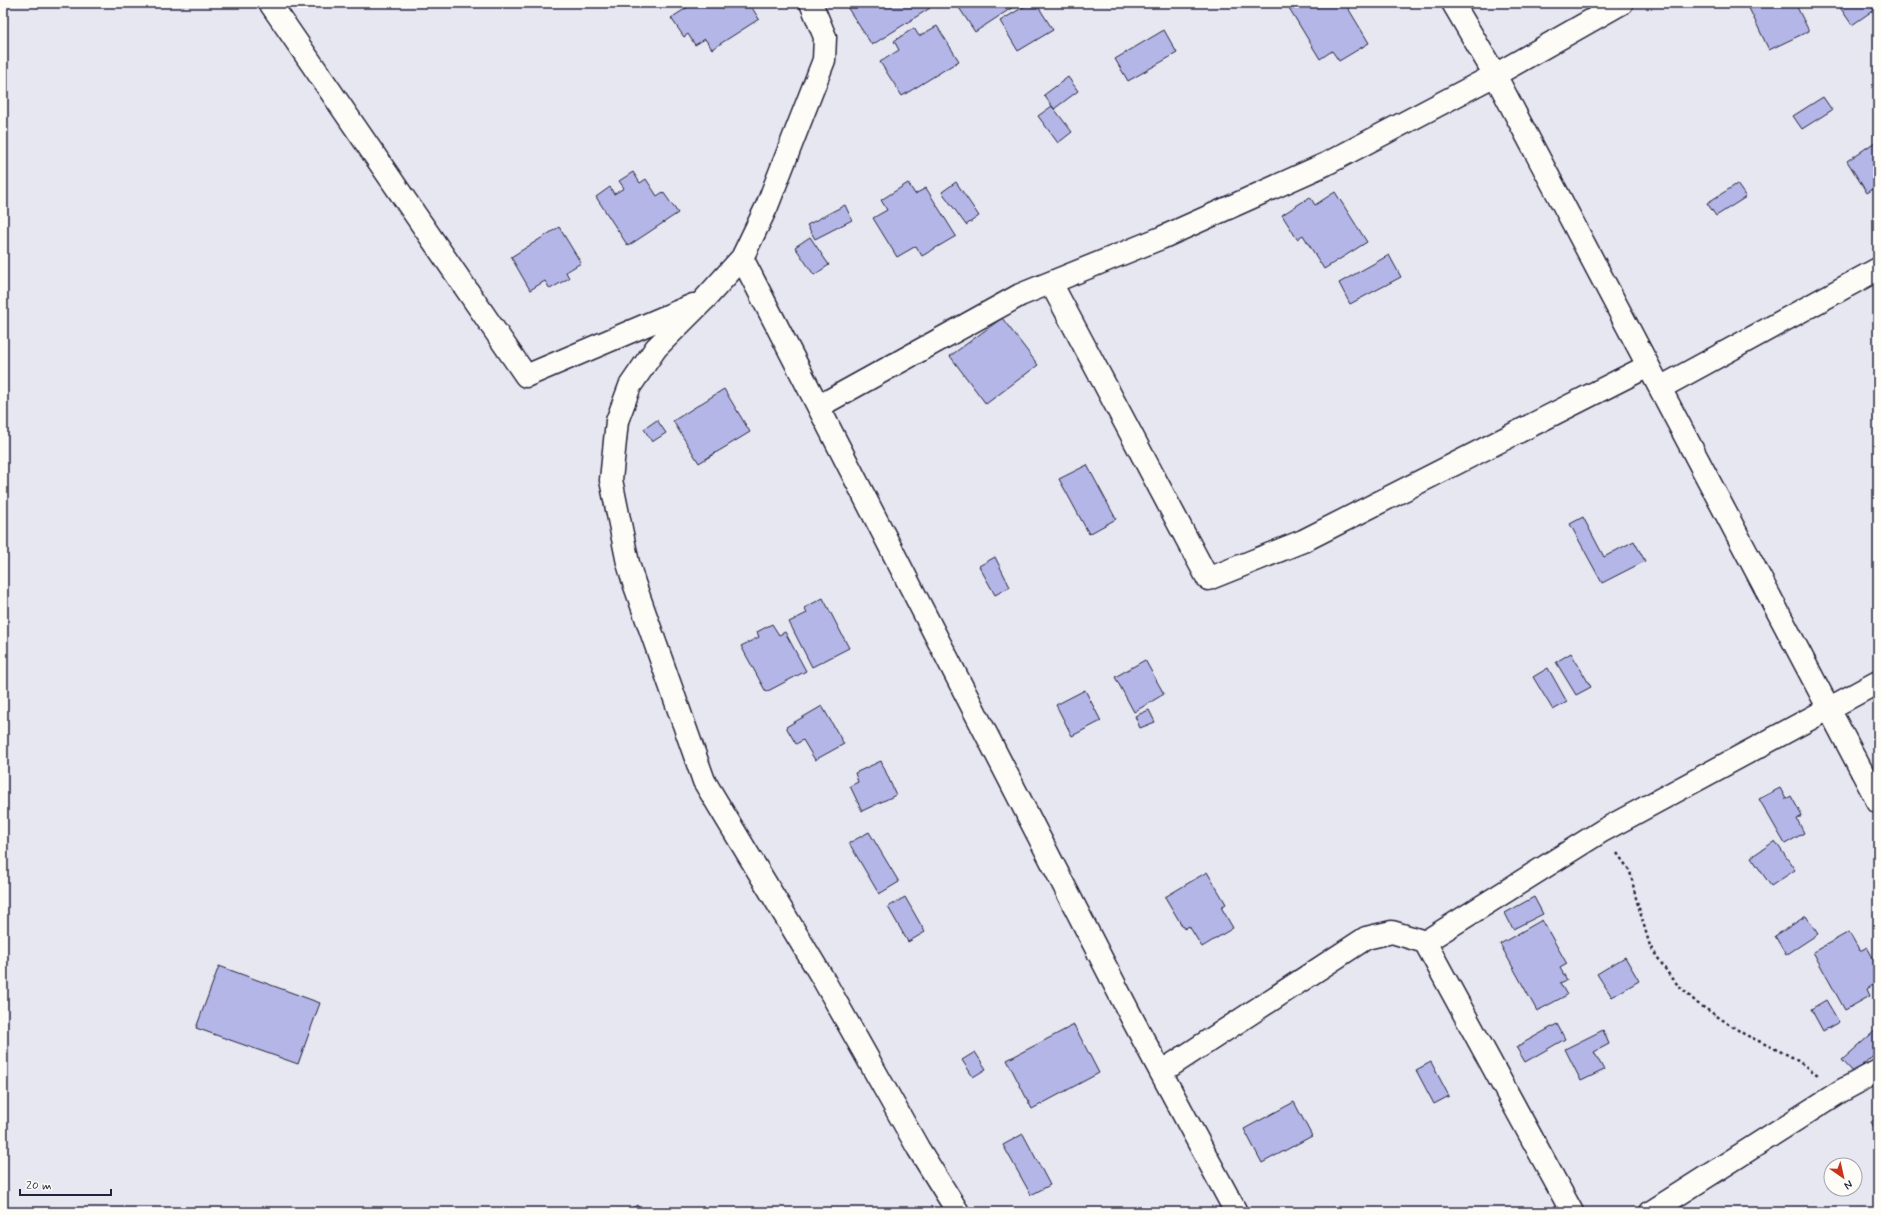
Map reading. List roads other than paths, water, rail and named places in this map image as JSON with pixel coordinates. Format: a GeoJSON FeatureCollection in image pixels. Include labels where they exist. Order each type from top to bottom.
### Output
{"type":"FeatureCollection","features":[{"type":"Feature","properties":{"kind":"street"},"geometry":{"type":"LineString","coordinates":[[270,3],[526,376],[704,300]]}},
{"type":"Feature","properties":{"kind":"street"},"geometry":{"type":"LineString","coordinates":[[811,3],[825,37],[824,60],[767,206],[742,258],[704,300],[656,348],[630,386],[617,421],[611,480],[628,564],[643,611],[704,781],[822,977],[918,1148],[958,1212]]}},
{"type":"Feature","properties":{"kind":"street"},"geometry":{"type":"LineString","coordinates":[[1453,3],[1495,75],[1878,802]]}},
{"type":"Feature","properties":{"kind":"street"},"geometry":{"type":"LineString","coordinates":[[819,408],[823,404],[1020,295],[1161,238],[1326,164],[1495,75],[1622,3]]}},
{"type":"Feature","properties":{"kind":"street"},"geometry":{"type":"LineString","coordinates":[[742,258],[1161,1072],[1236,1212]]}},
{"type":"Feature","properties":{"kind":"street"},"geometry":{"type":"LineString","coordinates":[[1660,388],[1878,269]]}},
{"type":"Feature","properties":{"kind":"street"},"geometry":{"type":"LineString","coordinates":[[1051,283],[1208,579],[1303,541],[1648,366]]}},
{"type":"Feature","properties":{"kind":"street"},"geometry":{"type":"LineString","coordinates":[[1425,942],[1602,831],[1878,682]]}},
{"type":"Feature","properties":{"kind":"street"},"geometry":{"type":"LineString","coordinates":[[1161,1072],[1366,938],[1392,932],[1425,942],[1572,1212]]}},
{"type":"Feature","properties":{"kind":"street"},"geometry":{"type":"LineString","coordinates":[[1651,1212],[1841,1091],[1878,1071]]}}]}
